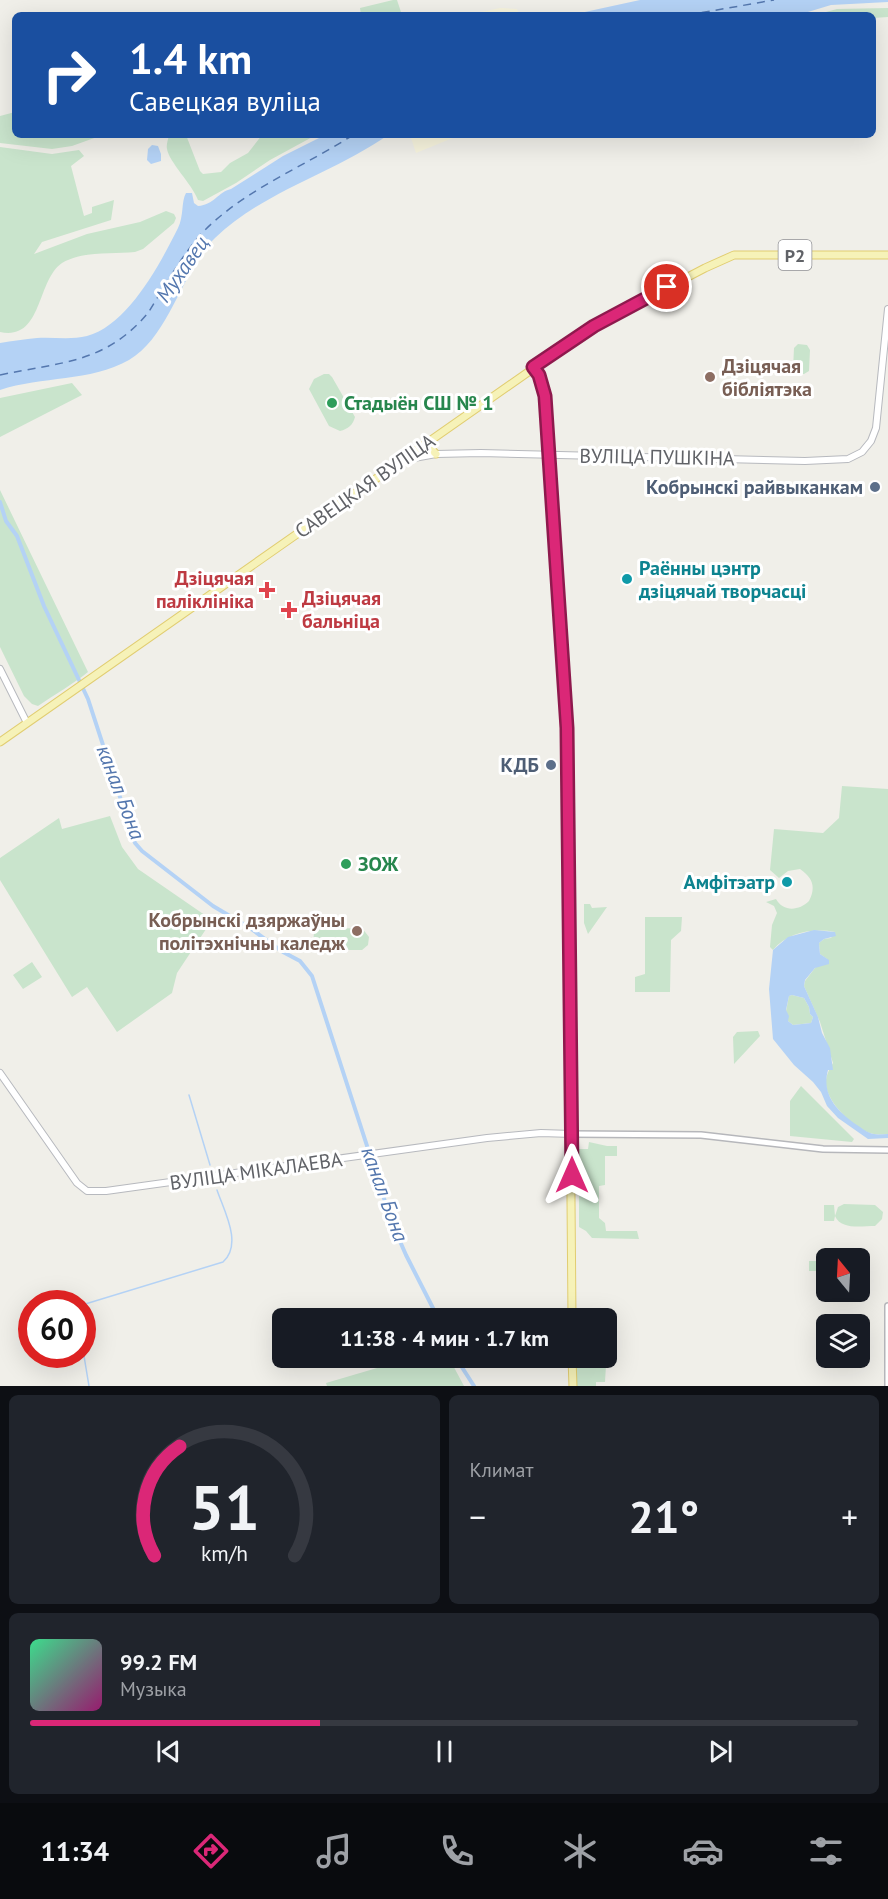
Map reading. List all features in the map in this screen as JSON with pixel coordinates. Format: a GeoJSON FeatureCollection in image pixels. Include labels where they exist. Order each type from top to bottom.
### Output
{"type":"FeatureCollection","features":[{"type":"Feature","properties":{"kind":"main road","name":"САВЕЦКАЯ ВУЛІЦА"},"geometry":{"type":"LineString","coordinates":[[0,742],[594,326],[734,255],[888,255]]}},
{"type":"Feature","properties":{"kind":"main road","name":"ВУЛІЦА ПУШКІНА"},"geometry":{"type":"LineString","coordinates":[[402,461],[436,454],[549,454],[829,461],[855,456],[871,441],[876,428],[888,309]]}},
{"type":"Feature","properties":{"kind":"main road"},"geometry":{"type":"LineString","coordinates":[[533,367],[539,375],[545,396],[567,728],[572,1308]]}},
{"type":"Feature","properties":{"kind":"main road"},"geometry":{"type":"LineString","coordinates":[[430,441],[431,449],[436,454]]}},
{"type":"Feature","properties":{"kind":"main road"},"geometry":{"type":"LineString","coordinates":[[0,669],[27,723]]}},
{"type":"Feature","properties":{"kind":"main road","name":"ВУЛІЦА МІКАЛАЕВА"},"geometry":{"type":"LineString","coordinates":[[0,1073],[77,1183],[87,1191],[106,1191],[515,1135],[572,1134]]}},
{"type":"Feature","properties":{"kind":"main road"},"geometry":{"type":"LineString","coordinates":[[572,1368],[573,1386]]}},
{"type":"Feature","properties":{"kind":"street"},"geometry":{"type":"LineString","coordinates":[[572,1134],[701,1135],[823,1149],[888,1150]]}},
{"type":"Feature","properties":{"kind":"street"},"geometry":{"type":"LineString","coordinates":[[888,1306],[888,1386]]}},
{"type":"Feature","properties":{"kind":"green space"},"geometry":{"type":"Polygon","coordinates":[[[397,0],[401,12],[361,12],[360,8],[397,0]]]}},
{"type":"Feature","properties":{"kind":"green space"},"geometry":{"type":"Polygon","coordinates":[[[888,8],[888,17],[876,18],[876,12],[826,12],[837,9],[888,8]]]}},
{"type":"Feature","properties":{"kind":"green space"},"geometry":{"type":"Polygon","coordinates":[[[12,113],[12,138],[94,138],[72,146],[52,149],[0,143],[0,116],[12,113]]]}},
{"type":"Feature","properties":{"kind":"green space"},"geometry":{"type":"Polygon","coordinates":[[[168,138],[187,138],[203,174],[221,172],[230,163],[248,153],[260,138],[310,138],[203,201],[198,200],[176,167],[167,146],[168,138]]]}},
{"type":"Feature","properties":{"kind":"green space"},"geometry":{"type":"Polygon","coordinates":[[[0,147],[52,154],[79,150],[84,156],[71,166],[84,216],[92,213],[92,207],[114,200],[111,220],[42,242],[34,254],[87,234],[140,222],[166,211],[174,214],[176,218],[174,223],[143,249],[135,252],[79,256],[62,263],[47,283],[32,319],[24,328],[14,332],[0,332],[0,147]]]}},
{"type":"Feature","properties":{"kind":"green space"},"geometry":{"type":"Polygon","coordinates":[[[798,344],[807,345],[810,350],[809,371],[804,374],[798,374],[793,369],[794,348],[798,344]]]}},
{"type":"Feature","properties":{"kind":"green space","name":"Стадыён СШ № 1"},"geometry":{"type":"Polygon","coordinates":[[[324,374],[332,377],[355,417],[348,428],[340,431],[329,426],[309,389],[314,379],[324,374]]]}},
{"type":"Feature","properties":{"kind":"green space"},"geometry":{"type":"Polygon","coordinates":[[[72,383],[82,395],[0,437],[0,398],[72,383]]]}},
{"type":"Feature","properties":{"kind":"green space"},"geometry":{"type":"Polygon","coordinates":[[[651,481],[670,482],[669,494],[650,493],[651,481]]]}},
{"type":"Feature","properties":{"kind":"green space"},"geometry":{"type":"Polygon","coordinates":[[[0,490],[88,672],[38,706],[32,704],[24,696],[0,647],[0,490]]]}},
{"type":"Feature","properties":{"kind":"green space"},"geometry":{"type":"Polygon","coordinates":[[[842,786],[888,789],[888,1134],[867,1132],[851,1122],[837,1108],[826,1085],[826,1079],[833,1063],[820,1022],[804,986],[815,968],[827,959],[820,954],[819,943],[831,938],[835,932],[801,933],[786,939],[773,950],[770,947],[772,925],[777,913],[774,906],[766,902],[776,899],[787,908],[801,907],[809,901],[813,887],[808,876],[800,869],[788,871],[779,878],[770,870],[774,829],[823,833],[839,818],[842,786]]]}},
{"type":"Feature","properties":{"kind":"green space"},"geometry":{"type":"Polygon","coordinates":[[[110,816],[122,847],[138,869],[212,920],[177,973],[172,993],[117,1032],[87,987],[72,997],[0,880],[0,858],[59,818],[62,829],[110,816]]]}},
{"type":"Feature","properties":{"kind":"green space"},"geometry":{"type":"Polygon","coordinates":[[[584,904],[590,904],[592,908],[607,907],[588,934],[584,923],[584,904]]]}},
{"type":"Feature","properties":{"kind":"green space"},"geometry":{"type":"Polygon","coordinates":[[[645,917],[682,917],[681,931],[671,940],[670,992],[635,992],[635,977],[645,974],[645,917]]]}},
{"type":"Feature","properties":{"kind":"green space"},"geometry":{"type":"Polygon","coordinates":[[[362,928],[369,937],[368,945],[362,950],[320,950],[313,943],[314,933],[319,929],[362,928]]]}},
{"type":"Feature","properties":{"kind":"green space"},"geometry":{"type":"Polygon","coordinates":[[[32,962],[42,977],[23,989],[13,975],[32,962]]]}},
{"type":"Feature","properties":{"kind":"green space"},"geometry":{"type":"Polygon","coordinates":[[[789,996],[804,998],[813,1017],[811,1023],[793,1025],[788,1021],[786,1011],[789,996]]]}},
{"type":"Feature","properties":{"kind":"green space"},"geometry":{"type":"Polygon","coordinates":[[[758,1031],[760,1036],[734,1064],[733,1037],[737,1032],[758,1031]]]}},
{"type":"Feature","properties":{"kind":"green space"},"geometry":{"type":"Polygon","coordinates":[[[801,1086],[854,1139],[852,1142],[790,1136],[790,1101],[801,1086]]]}},
{"type":"Feature","properties":{"kind":"green space"},"geometry":{"type":"Polygon","coordinates":[[[589,1142],[617,1146],[617,1156],[605,1156],[605,1185],[599,1186],[599,1218],[605,1223],[606,1231],[637,1231],[639,1239],[592,1238],[579,1227],[579,1149],[588,1149],[589,1142]]]}},
{"type":"Feature","properties":{"kind":"green space"},"geometry":{"type":"Polygon","coordinates":[[[844,1204],[875,1205],[883,1212],[882,1219],[875,1226],[847,1225],[835,1216],[838,1207],[844,1204]]]}},
{"type":"Feature","properties":{"kind":"green space"},"geometry":{"type":"Polygon","coordinates":[[[824,1205],[834,1205],[834,1221],[824,1221],[824,1205]]]}},
{"type":"Feature","properties":{"kind":"green space"},"geometry":{"type":"Polygon","coordinates":[[[809,1261],[816,1261],[816,1271],[809,1271],[809,1261]]]}},
{"type":"Feature","properties":{"kind":"green space"},"geometry":{"type":"Polygon","coordinates":[[[377,1368],[454,1368],[464,1386],[327,1386],[326,1383],[377,1368]]]}},
{"type":"Feature","properties":{"kind":"green space"},"geometry":{"type":"Polygon","coordinates":[[[576,1368],[606,1368],[605,1382],[596,1382],[596,1386],[576,1386],[576,1368]]]}},
{"type":"Feature","properties":{"kind":"sand"},"geometry":{"type":"Polygon","coordinates":[[[500,8],[517,9],[518,12],[481,12],[500,8]]]}},
{"type":"Feature","properties":{"kind":"sand"},"geometry":{"type":"Polygon","coordinates":[[[411,138],[453,138],[416,153],[411,138]]]}},
{"type":"Feature","properties":{"kind":"water"},"geometry":{"type":"Polygon","coordinates":[[[640,0],[888,0],[888,2],[831,5],[808,12],[585,12],[640,0]]]}},
{"type":"Feature","properties":{"kind":"water","name":"Мухавец"},"geometry":{"type":"Polygon","coordinates":[[[319,138],[383,138],[345,161],[255,207],[215,238],[193,267],[155,335],[129,360],[98,372],[32,382],[0,390],[0,343],[37,338],[81,337],[102,330],[116,320],[129,306],[162,259],[178,228],[186,193],[192,193],[194,203],[198,206],[203,205],[283,156],[319,138]]]}},
{"type":"Feature","properties":{"kind":"water"},"geometry":{"type":"Polygon","coordinates":[[[152,145],[158,146],[161,161],[151,164],[147,160],[148,149],[152,145]]]}},
{"type":"Feature","properties":{"kind":"water"},"geometry":{"type":"Polygon","coordinates":[[[814,930],[835,932],[836,936],[819,943],[820,954],[829,960],[829,964],[815,968],[805,980],[804,986],[830,1048],[833,1070],[828,1070],[826,1079],[829,1095],[850,1120],[869,1133],[888,1134],[888,1138],[868,1139],[838,1118],[827,1106],[821,1092],[813,1082],[794,1065],[773,1039],[769,989],[773,950],[788,937],[814,930]],[[789,996],[786,1010],[789,1016],[788,1021],[793,1025],[811,1023],[813,1017],[804,998],[789,996]]]}},
{"type":"Feature","properties":{"kind":"waterway","name":"канал Бона"},"geometry":{"type":"LineString","coordinates":[[0,502],[6,521],[17,536],[44,606],[88,699],[135,843],[142,851],[213,906],[300,961],[312,976],[392,1223],[433,1308]]}},
{"type":"Feature","properties":{"kind":"waterway"},"geometry":{"type":"LineString","coordinates":[[189,1095],[210,1165]]}},
{"type":"Feature","properties":{"kind":"waterway"},"geometry":{"type":"LineString","coordinates":[[96,1301],[223,1262],[229,1255],[232,1237],[217,1190]]}},
{"type":"Feature","properties":{"kind":"waterway"},"geometry":{"type":"LineString","coordinates":[[86,1368],[89,1386]]}},
{"type":"Feature","properties":{"kind":"waterway","name":"канал Бона"},"geometry":{"type":"LineString","coordinates":[[462,1368],[474,1386]]}},
{"type":"Feature","properties":{"kind":"ferry route"},"geometry":{"type":"LineString","coordinates":[[705,12],[774,0]]}},
{"type":"Feature","properties":{"kind":"ferry route"},"geometry":{"type":"LineString","coordinates":[[0,375],[80,358],[98,352],[115,342],[132,330],[148,313],[190,248],[222,214],[258,189],[348,138]]}},
{"type":"Feature","properties":{"kind":"place","name":"Дзіцячая бібліятэка"},"geometry":{"type":"Point","coordinates":[710,377]}},
{"type":"Feature","properties":{"kind":"place","name":"Стадыён СШ № 1"},"geometry":{"type":"Point","coordinates":[332,403]}},
{"type":"Feature","properties":{"kind":"place","name":"Кобрынскі райвыканкам"},"geometry":{"type":"Point","coordinates":[875,487]}},
{"type":"Feature","properties":{"kind":"place","name":"Раённы цэнтр дзіцячай творчасці"},"geometry":{"type":"Point","coordinates":[627,579]}},
{"type":"Feature","properties":{"kind":"place","name":"Дзіцячая паліклініка"},"geometry":{"type":"Point","coordinates":[267,590]}},
{"type":"Feature","properties":{"kind":"place","name":"Дзіцячая бальніца"},"geometry":{"type":"Point","coordinates":[289,610]}},
{"type":"Feature","properties":{"kind":"place","name":"КДБ"},"geometry":{"type":"Point","coordinates":[551,765]}},
{"type":"Feature","properties":{"kind":"place","name":"ЗОЖ"},"geometry":{"type":"Point","coordinates":[346,864]}},
{"type":"Feature","properties":{"kind":"place","name":"Амфітэатр"},"geometry":{"type":"Point","coordinates":[787,882]}},
{"type":"Feature","properties":{"kind":"place","name":"Кобрынскі дзяржаўны політэхнічны каледж"},"geometry":{"type":"Point","coordinates":[357,931]}},
{"type":"Feature","properties":{"kind":"route"},"geometry":{"type":"LineString","coordinates":[[572,1175],[567,728],[545,396],[539,375],[533,367],[594,326],[667,287]]}}]}
